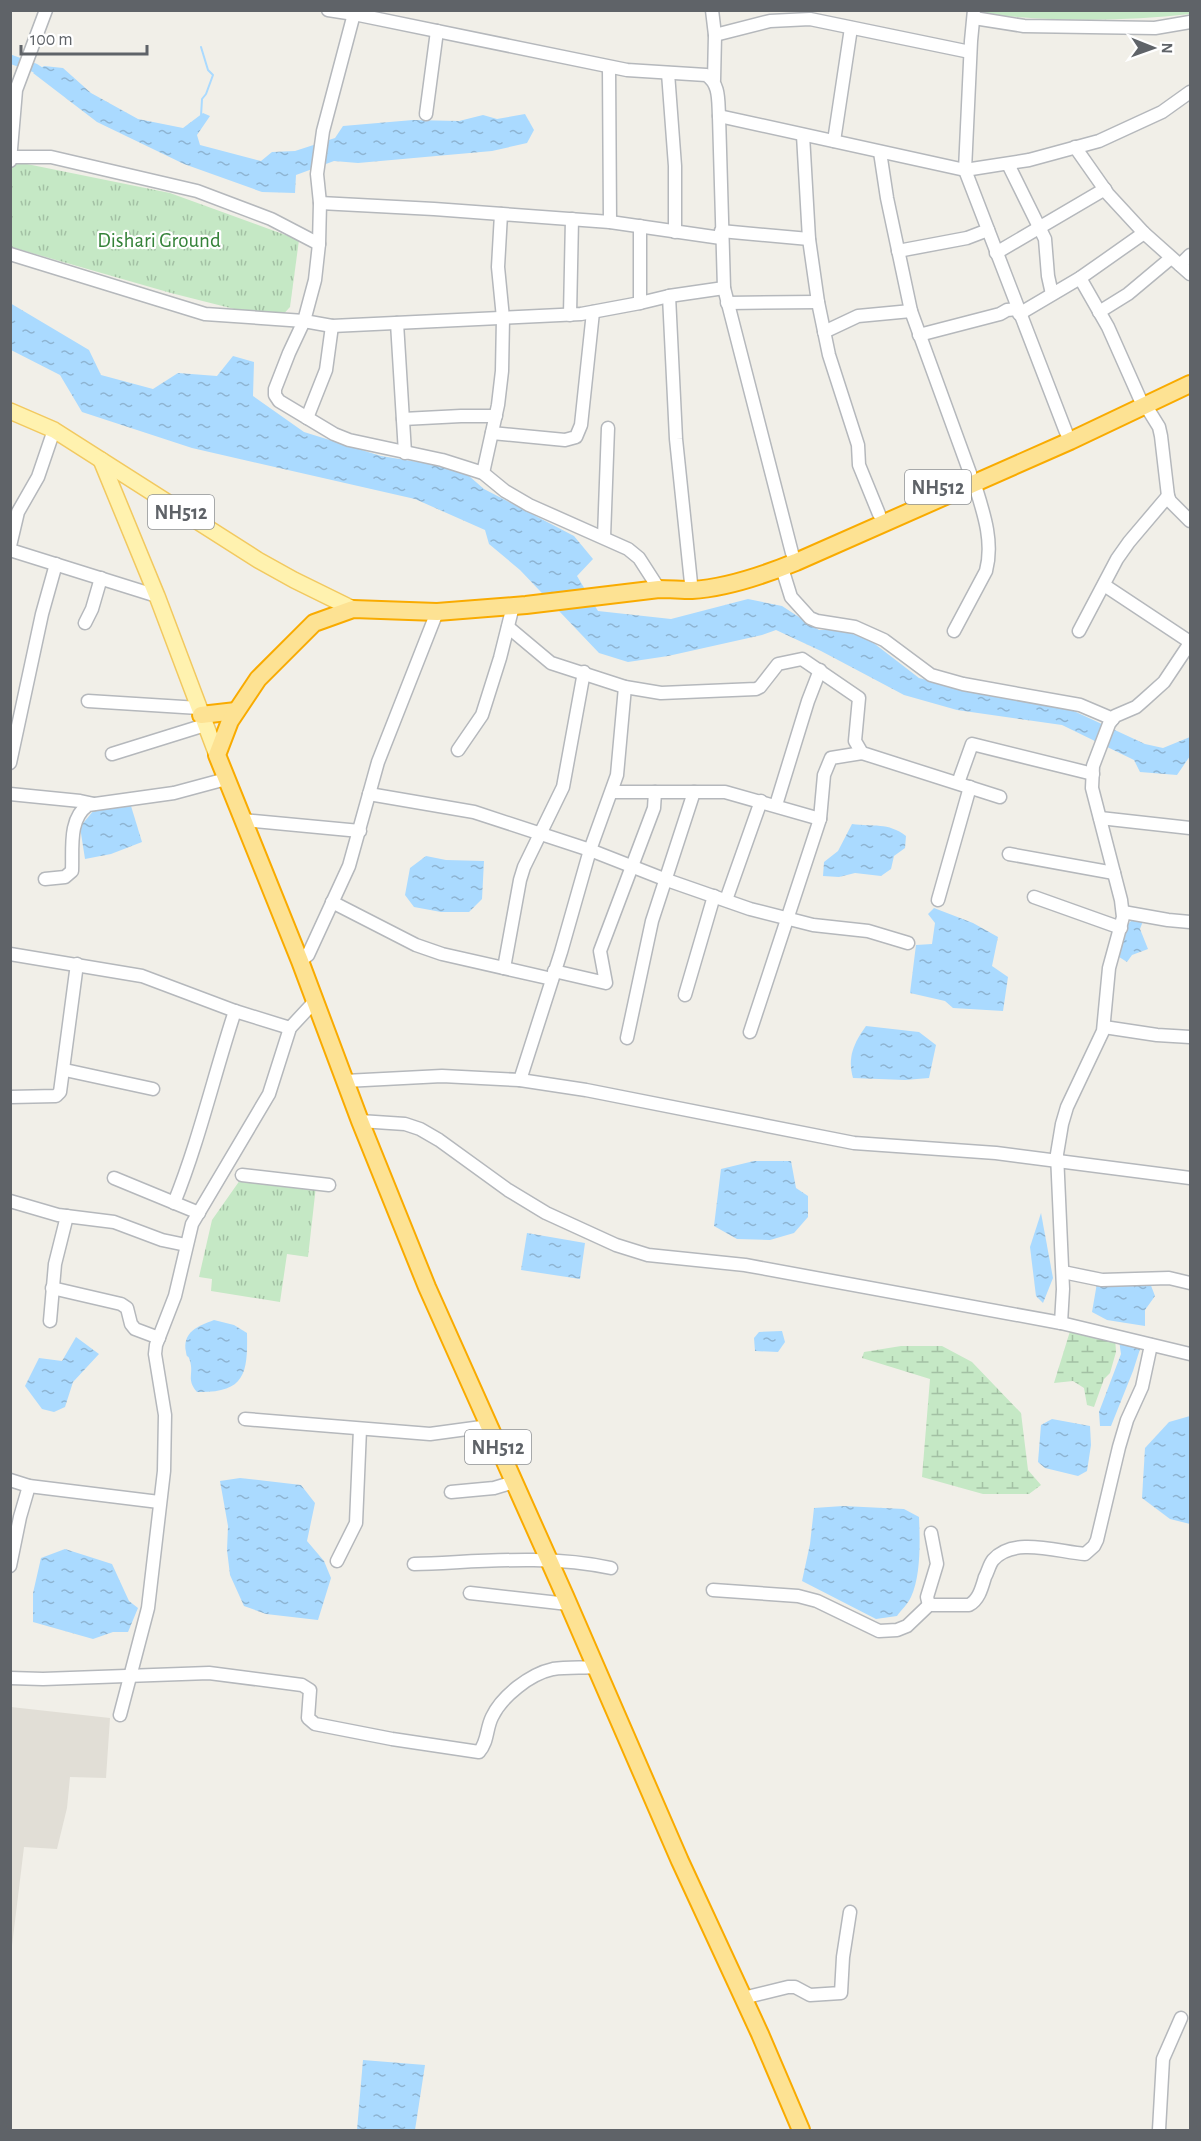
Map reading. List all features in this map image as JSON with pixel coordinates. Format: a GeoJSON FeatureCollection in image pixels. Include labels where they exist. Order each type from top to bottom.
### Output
{"type":"FeatureCollection","features":[{"type":"Feature","properties":{"kind":"highway","name":"NH512"},"geometry":{"type":"LineString","coordinates":[[801,2130],[680,1862],[427,1287],[217,756],[224,733],[258,679],[314,623],[353,609],[437,612],[519,606],[686,586],[792,553],[879,514],[972,478],[1143,403],[1191,374]]}},
{"type":"Feature","properties":{"kind":"highway","name":"NH512"},"geometry":{"type":"LineString","coordinates":[[686,586],[692,590],[782,568],[1066,432],[1191,384]]}},
{"type":"Feature","properties":{"kind":"highway"},"geometry":{"type":"LineString","coordinates":[[202,716],[236,711]]}},
{"type":"Feature","properties":{"kind":"main road","name":"NH512"},"geometry":{"type":"LineString","coordinates":[[10,411],[54,430],[258,560],[353,609]]}},
{"type":"Feature","properties":{"kind":"main road"},"geometry":{"type":"LineString","coordinates":[[101,460],[157,596],[217,756]]}},
{"type":"Feature","properties":{"kind":"street"},"geometry":{"type":"LineString","coordinates":[[46,10],[16,90],[11,159],[51,157],[197,191],[271,219],[319,244]]}},
{"type":"Feature","properties":{"kind":"street"},"geometry":{"type":"LineString","coordinates":[[328,10],[355,12],[627,70],[706,75],[714,80]]}},
{"type":"Feature","properties":{"kind":"street"},"geometry":{"type":"LineString","coordinates":[[712,10],[715,35],[714,80],[719,116],[724,288],[792,553]]}},
{"type":"Feature","properties":{"kind":"street"},"geometry":{"type":"LineString","coordinates":[[355,12],[323,131],[317,174],[320,203],[315,280],[304,321],[288,353],[275,388],[275,395],[279,401],[334,434],[349,440],[442,460],[483,473],[505,491],[529,505],[628,549],[639,558],[659,589]]}},
{"type":"Feature","properties":{"kind":"street"},"geometry":{"type":"LineString","coordinates":[[1066,432],[965,170],[970,52],[974,14],[1024,26],[1155,28],[1191,22]]}},
{"type":"Feature","properties":{"kind":"street"},"geometry":{"type":"LineString","coordinates":[[715,35],[770,21],[810,19],[970,52]]}},
{"type":"Feature","properties":{"kind":"street"},"geometry":{"type":"LineString","coordinates":[[834,141],[851,28]]}},
{"type":"Feature","properties":{"kind":"street"},"geometry":{"type":"LineString","coordinates":[[426,114],[437,31]]}},
{"type":"Feature","properties":{"kind":"street"},"geometry":{"type":"LineString","coordinates":[[609,66],[610,222]]}},
{"type":"Feature","properties":{"kind":"street"},"geometry":{"type":"LineString","coordinates":[[668,73],[675,166],[675,232]]}},
{"type":"Feature","properties":{"kind":"street"},"geometry":{"type":"LineString","coordinates":[[719,116],[965,170],[1008,164],[1100,141],[1162,112],[1191,92]]}},
{"type":"Feature","properties":{"kind":"street"},"geometry":{"type":"LineString","coordinates":[[803,135],[809,239],[824,332],[829,355],[858,445],[859,465],[879,514]]}},
{"type":"Feature","properties":{"kind":"street"},"geometry":{"type":"LineString","coordinates":[[1075,147],[1105,189],[1144,233],[1191,274]]}},
{"type":"Feature","properties":{"kind":"street"},"geometry":{"type":"LineString","coordinates":[[880,153],[911,311],[972,478],[988,535],[986,571],[954,631]]}},
{"type":"Feature","properties":{"kind":"street"},"geometry":{"type":"LineString","coordinates":[[1008,164],[1041,228],[1047,250],[1048,276],[1052,294]]}},
{"type":"Feature","properties":{"kind":"street"},"geometry":{"type":"LineString","coordinates":[[996,253],[1105,189]]}},
{"type":"Feature","properties":{"kind":"street"},"geometry":{"type":"LineString","coordinates":[[320,203],[610,222],[675,232],[809,239]]}},
{"type":"Feature","properties":{"kind":"street"},"geometry":{"type":"LineString","coordinates":[[483,473],[502,371],[503,318],[498,267],[501,214]]}},
{"type":"Feature","properties":{"kind":"street"},"geometry":{"type":"LineString","coordinates":[[570,315],[572,219]]}},
{"type":"Feature","properties":{"kind":"street"},"geometry":{"type":"LineString","coordinates":[[639,226],[640,303]]}},
{"type":"Feature","properties":{"kind":"street"},"geometry":{"type":"LineString","coordinates":[[898,251],[967,238],[988,231]]}},
{"type":"Feature","properties":{"kind":"street"},"geometry":{"type":"LineString","coordinates":[[919,335],[1000,314],[1007,310],[1018,312],[1080,278],[1144,233]]}},
{"type":"Feature","properties":{"kind":"street"},"geometry":{"type":"LineString","coordinates":[[10,254],[205,314],[304,321],[332,326],[570,315],[724,288]]}},
{"type":"Feature","properties":{"kind":"street"},"geometry":{"type":"LineString","coordinates":[[1099,312],[1176,262],[1191,255]]}},
{"type":"Feature","properties":{"kind":"street"},"geometry":{"type":"LineString","coordinates":[[1080,278],[1108,327],[1143,403],[1159,427],[1170,501],[1191,521]]}},
{"type":"Feature","properties":{"kind":"street"},"geometry":{"type":"LineString","coordinates":[[669,296],[686,586]]}},
{"type":"Feature","properties":{"kind":"street"},"geometry":{"type":"LineString","coordinates":[[727,303],[818,302]]}},
{"type":"Feature","properties":{"kind":"street"},"geometry":{"type":"LineString","coordinates":[[824,332],[858,316],[911,311]]}},
{"type":"Feature","properties":{"kind":"street"},"geometry":{"type":"LineString","coordinates":[[492,433],[565,440],[576,437],[580,432],[593,312]]}},
{"type":"Feature","properties":{"kind":"street"},"geometry":{"type":"LineString","coordinates":[[397,323],[405,453]]}},
{"type":"Feature","properties":{"kind":"street"},"geometry":{"type":"LineString","coordinates":[[308,418],[326,370],[332,326]]}},
{"type":"Feature","properties":{"kind":"street"},"geometry":{"type":"LineString","coordinates":[[403,419],[495,416]]}},
{"type":"Feature","properties":{"kind":"street"},"geometry":{"type":"LineString","coordinates":[[604,537],[608,428]]}},
{"type":"Feature","properties":{"kind":"street"},"geometry":{"type":"LineString","coordinates":[[54,430],[38,477],[18,512],[10,548],[157,596]]}},
{"type":"Feature","properties":{"kind":"street"},"geometry":{"type":"LineString","coordinates":[[1079,631],[1129,542],[1168,496]]}},
{"type":"Feature","properties":{"kind":"street"},"geometry":{"type":"LineString","coordinates":[[10,763],[42,614],[56,564]]}},
{"type":"Feature","properties":{"kind":"street"},"geometry":{"type":"LineString","coordinates":[[782,568],[791,597],[810,618],[855,627],[884,640],[937,677],[971,686],[1080,705],[1111,721]]}},
{"type":"Feature","properties":{"kind":"street"},"geometry":{"type":"LineString","coordinates":[[85,623],[92,609],[101,578]]}},
{"type":"Feature","properties":{"kind":"street"},"geometry":{"type":"LineString","coordinates":[[1061,1323],[1063,1272],[1058,1161],[1062,1124],[1078,1082],[1100,1041],[1104,1027],[1109,968],[1123,912],[1092,788],[1093,770],[1111,721],[1136,706],[1164,682],[1191,643],[1104,585]]}},
{"type":"Feature","properties":{"kind":"street"},"geometry":{"type":"LineString","coordinates":[[458,750],[482,715],[508,627],[519,606]]}},
{"type":"Feature","properties":{"kind":"street"},"geometry":{"type":"LineString","coordinates":[[300,961],[308,955],[349,866],[378,762],[437,612]]}},
{"type":"Feature","properties":{"kind":"street"},"geometry":{"type":"LineString","coordinates":[[508,627],[551,663],[626,687],[661,693],[756,689],[783,662],[802,659],[859,698],[855,741],[862,753]]}},
{"type":"Feature","properties":{"kind":"street"},"geometry":{"type":"LineString","coordinates":[[776,805],[808,701],[820,670]]}},
{"type":"Feature","properties":{"kind":"street"},"geometry":{"type":"LineString","coordinates":[[504,968],[520,880],[563,787],[584,672]]}},
{"type":"Feature","properties":{"kind":"street"},"geometry":{"type":"LineString","coordinates":[[520,1080],[590,850],[617,775],[626,687]]}},
{"type":"Feature","properties":{"kind":"street"},"geometry":{"type":"LineString","coordinates":[[88,701],[202,716]]}},
{"type":"Feature","properties":{"kind":"street"},"geometry":{"type":"LineString","coordinates":[[112,754],[202,716]]}},
{"type":"Feature","properties":{"kind":"street"},"geometry":{"type":"LineString","coordinates":[[938,900],[972,744],[1093,770]]}},
{"type":"Feature","properties":{"kind":"street"},"geometry":{"type":"LineString","coordinates":[[750,1032],[820,819],[824,775],[831,758],[862,753],[1000,797]]}},
{"type":"Feature","properties":{"kind":"street"},"geometry":{"type":"LineString","coordinates":[[45,879],[65,877],[72,871],[72,838],[76,822],[83,809],[94,804],[174,793],[226,778]]}},
{"type":"Feature","properties":{"kind":"street"},"geometry":{"type":"LineString","coordinates":[[612,792],[725,792],[820,819]]}},
{"type":"Feature","properties":{"kind":"street"},"geometry":{"type":"LineString","coordinates":[[332,902],[416,945],[442,954],[504,968],[606,983],[600,951],[654,808],[656,792]]}},
{"type":"Feature","properties":{"kind":"street"},"geometry":{"type":"LineString","coordinates":[[627,1038],[644,954],[664,879],[694,792]]}},
{"type":"Feature","properties":{"kind":"street"},"geometry":{"type":"LineString","coordinates":[[10,794],[94,804]]}},
{"type":"Feature","properties":{"kind":"street"},"geometry":{"type":"LineString","coordinates":[[369,794],[474,812],[590,850],[750,909],[813,925],[868,931],[908,943]]}},
{"type":"Feature","properties":{"kind":"street"},"geometry":{"type":"LineString","coordinates":[[685,996],[720,898],[761,801]]}},
{"type":"Feature","properties":{"kind":"street"},"geometry":{"type":"LineString","coordinates":[[1100,818],[1191,828]]}},
{"type":"Feature","properties":{"kind":"street"},"geometry":{"type":"LineString","coordinates":[[243,820],[360,831]]}},
{"type":"Feature","properties":{"kind":"street"},"geometry":{"type":"LineString","coordinates":[[1009,854],[1114,873]]}},
{"type":"Feature","properties":{"kind":"street"},"geometry":{"type":"LineString","coordinates":[[1034,897],[1120,928]]}},
{"type":"Feature","properties":{"kind":"street"},"geometry":{"type":"LineString","coordinates":[[1123,912],[1191,922]]}},
{"type":"Feature","properties":{"kind":"street"},"geometry":{"type":"LineString","coordinates":[[10,954],[142,976],[235,1011],[291,1028]]}},
{"type":"Feature","properties":{"kind":"street"},"geometry":{"type":"LineString","coordinates":[[10,1097],[56,1096],[60,1092],[77,964]]}},
{"type":"Feature","properties":{"kind":"street"},"geometry":{"type":"LineString","coordinates":[[120,1714],[148,1608],[164,1471],[165,1415],[155,1354],[159,1338],[175,1296],[192,1224],[269,1094],[295,1020],[315,1000]]}},
{"type":"Feature","properties":{"kind":"street"},"geometry":{"type":"LineString","coordinates":[[174,1203],[191,1162],[235,1011]]}},
{"type":"Feature","properties":{"kind":"street"},"geometry":{"type":"LineString","coordinates":[[1104,1027],[1157,1035],[1191,1037]]}},
{"type":"Feature","properties":{"kind":"street"},"geometry":{"type":"LineString","coordinates":[[64,1070],[153,1089]]}},
{"type":"Feature","properties":{"kind":"street"},"geometry":{"type":"LineString","coordinates":[[345,1081],[442,1076],[520,1080],[586,1090],[854,1143],[996,1153],[1191,1178]]}},
{"type":"Feature","properties":{"kind":"street"},"geometry":{"type":"LineString","coordinates":[[360,1122],[405,1124],[420,1130],[440,1140],[508,1190],[546,1213],[616,1245],[648,1255],[745,1265],[1061,1323],[1191,1354]]}},
{"type":"Feature","properties":{"kind":"street"},"geometry":{"type":"LineString","coordinates":[[242,1175],[329,1185]]}},
{"type":"Feature","properties":{"kind":"street"},"geometry":{"type":"LineString","coordinates":[[114,1178],[199,1214]]}},
{"type":"Feature","properties":{"kind":"street"},"geometry":{"type":"LineString","coordinates":[[10,1201],[67,1216],[114,1222],[162,1240],[186,1245]]}},
{"type":"Feature","properties":{"kind":"street"},"geometry":{"type":"LineString","coordinates":[[50,1321],[55,1264],[67,1216]]}},
{"type":"Feature","properties":{"kind":"street"},"geometry":{"type":"LineString","coordinates":[[1063,1272],[1102,1280],[1168,1278],[1191,1283]]}},
{"type":"Feature","properties":{"kind":"street"},"geometry":{"type":"LineString","coordinates":[[52,1288],[121,1304],[127,1308],[131,1324],[135,1329],[159,1338]]}},
{"type":"Feature","properties":{"kind":"street"},"geometry":{"type":"LineString","coordinates":[[713,1590],[798,1596],[817,1601],[879,1631],[897,1630],[907,1626],[929,1605],[973,1604],[991,1563],[1006,1551],[1033,1548],[1085,1554],[1094,1546],[1119,1447],[1127,1420],[1142,1387],[1152,1345]]}},
{"type":"Feature","properties":{"kind":"street"},"geometry":{"type":"LineString","coordinates":[[246,1419],[430,1434],[489,1426]]}},
{"type":"Feature","properties":{"kind":"street"},"geometry":{"type":"LineString","coordinates":[[337,1561],[356,1523],[360,1430]]}},
{"type":"Feature","properties":{"kind":"street"},"geometry":{"type":"LineString","coordinates":[[10,1480],[29,1486],[159,1502]]}},
{"type":"Feature","properties":{"kind":"street"},"geometry":{"type":"LineString","coordinates":[[451,1492],[494,1488],[514,1482]]}},
{"type":"Feature","properties":{"kind":"street"},"geometry":{"type":"LineString","coordinates":[[10,1566],[29,1486]]}},
{"type":"Feature","properties":{"kind":"street"},"geometry":{"type":"LineString","coordinates":[[929,1605],[929,1590],[938,1564],[931,1533]]}},
{"type":"Feature","properties":{"kind":"street"},"geometry":{"type":"LineString","coordinates":[[414,1564],[549,1561],[590,1563],[612,1568]]}},
{"type":"Feature","properties":{"kind":"street"},"geometry":{"type":"LineString","coordinates":[[470,1593],[568,1604]]}},
{"type":"Feature","properties":{"kind":"street"},"geometry":{"type":"LineString","coordinates":[[10,1678],[209,1673],[302,1685],[310,1690],[308,1718],[315,1724],[380,1737],[479,1752],[483,1748],[489,1724],[497,1707],[510,1692],[541,1674],[553,1670],[596,1667]]}},
{"type":"Feature","properties":{"kind":"street"},"geometry":{"type":"LineString","coordinates":[[743,1998],[788,1987],[795,1987],[810,1995],[842,1993],[843,1957],[850,1912]]}},
{"type":"Feature","properties":{"kind":"street"},"geometry":{"type":"LineString","coordinates":[[1159,2130],[1163,2059],[1181,2018]]}},
{"type":"Feature","properties":{"kind":"shaded area"},"geometry":{"type":"Polygon","coordinates":[[[11,1707],[110,1718],[106,1778],[70,1777],[67,1808],[57,1849],[24,1847],[11,1954],[11,1707]]]}},
{"type":"Feature","properties":{"kind":"green space"},"geometry":{"type":"Polygon","coordinates":[[[1190,10],[1190,14],[1164,17],[1112,19],[1034,18],[982,14],[982,11],[1190,10]]]}},
{"type":"Feature","properties":{"kind":"green space","name":"Dishari Ground"},"geometry":{"type":"Polygon","coordinates":[[[12,161],[170,193],[299,240],[290,307],[278,320],[171,293],[11,247],[10,167],[12,161]]]}},
{"type":"Feature","properties":{"kind":"green space"},"geometry":{"type":"Polygon","coordinates":[[[245,1173],[316,1186],[308,1257],[287,1254],[280,1302],[211,1291],[212,1279],[199,1277],[212,1220],[245,1173]]]}},
{"type":"Feature","properties":{"kind":"green space"},"geometry":{"type":"Polygon","coordinates":[[[1071,1328],[1115,1337],[1116,1352],[1110,1373],[1104,1379],[1094,1407],[1087,1405],[1084,1388],[1073,1381],[1054,1383],[1071,1328]]]}},
{"type":"Feature","properties":{"kind":"green space"},"geometry":{"type":"Polygon","coordinates":[[[901,1346],[942,1346],[972,1362],[1021,1413],[1028,1470],[1041,1485],[1029,1494],[983,1494],[922,1477],[930,1379],[862,1358],[864,1352],[901,1346]]]}},
{"type":"Feature","properties":{"kind":"water"},"geometry":{"type":"Polygon","coordinates":[[[44,66],[63,68],[91,93],[138,119],[183,128],[203,113],[210,116],[197,135],[200,145],[261,161],[272,152],[295,151],[335,138],[343,126],[413,120],[459,121],[483,115],[497,119],[525,114],[534,130],[527,143],[492,151],[358,163],[334,161],[296,175],[295,193],[262,192],[184,164],[97,122],[33,73],[44,66]]]}},
{"type":"Feature","properties":{"kind":"water"},"geometry":{"type":"Polygon","coordinates":[[[10,303],[89,350],[101,375],[153,389],[178,373],[217,376],[233,356],[254,362],[253,396],[304,432],[381,456],[461,469],[484,489],[574,536],[593,559],[577,576],[598,611],[671,619],[748,599],[782,606],[819,630],[842,630],[871,641],[919,678],[971,691],[1063,706],[1145,744],[1163,748],[1190,737],[1190,756],[1177,775],[1140,772],[1134,760],[1062,725],[957,710],[904,695],[776,630],[668,656],[628,662],[599,653],[520,570],[489,544],[485,530],[415,499],[192,448],[82,412],[60,375],[11,350],[10,303]]]}},
{"type":"Feature","properties":{"kind":"water"},"geometry":{"type":"Polygon","coordinates":[[[131,806],[142,842],[111,854],[85,859],[80,827],[94,810],[131,806]]]}},
{"type":"Feature","properties":{"kind":"water"},"geometry":{"type":"Polygon","coordinates":[[[852,824],[887,827],[906,836],[905,848],[894,856],[891,869],[881,876],[855,873],[839,877],[823,876],[824,862],[838,851],[852,824]]]}},
{"type":"Feature","properties":{"kind":"water"},"geometry":{"type":"Polygon","coordinates":[[[426,856],[446,860],[484,861],[482,899],[469,912],[441,912],[414,907],[405,895],[410,868],[426,856]]]}},
{"type":"Feature","properties":{"kind":"water"},"geometry":{"type":"Polygon","coordinates":[[[934,908],[973,923],[998,937],[992,966],[1008,977],[1003,1011],[953,1008],[945,1001],[910,993],[916,945],[932,944],[935,923],[928,914],[934,908]]]}},
{"type":"Feature","properties":{"kind":"water"},"geometry":{"type":"Polygon","coordinates":[[[1131,921],[1143,921],[1140,929],[1148,949],[1132,955],[1127,962],[1116,955],[1126,926],[1131,921]]]}},
{"type":"Feature","properties":{"kind":"water"},"geometry":{"type":"Polygon","coordinates":[[[866,1026],[919,1032],[936,1045],[929,1078],[905,1080],[853,1078],[851,1057],[858,1038],[866,1026]]]}},
{"type":"Feature","properties":{"kind":"water"},"geometry":{"type":"Polygon","coordinates":[[[754,1161],[791,1161],[796,1188],[808,1196],[808,1217],[794,1233],[770,1240],[737,1239],[714,1226],[721,1169],[754,1161]]]}},
{"type":"Feature","properties":{"kind":"water"},"geometry":{"type":"Polygon","coordinates":[[[1041,1213],[1053,1278],[1043,1303],[1036,1296],[1030,1247],[1041,1213]]]}},
{"type":"Feature","properties":{"kind":"water"},"geometry":{"type":"Polygon","coordinates":[[[527,1233],[585,1243],[580,1279],[521,1270],[527,1233]]]}},
{"type":"Feature","properties":{"kind":"water"},"geometry":{"type":"Polygon","coordinates":[[[1097,1283],[1150,1283],[1155,1296],[1145,1310],[1145,1326],[1107,1320],[1092,1312],[1097,1283]]]}},
{"type":"Feature","properties":{"kind":"water"},"geometry":{"type":"Polygon","coordinates":[[[214,1320],[234,1325],[247,1333],[244,1370],[234,1385],[225,1389],[197,1392],[191,1380],[186,1339],[197,1327],[214,1320]]]}},
{"type":"Feature","properties":{"kind":"water"},"geometry":{"type":"Polygon","coordinates":[[[782,1331],[785,1342],[778,1352],[755,1351],[754,1338],[759,1332],[782,1331]]]}},
{"type":"Feature","properties":{"kind":"water"},"geometry":{"type":"Polygon","coordinates":[[[76,1337],[99,1354],[73,1382],[65,1407],[54,1412],[42,1409],[25,1386],[39,1358],[62,1361],[76,1337]]]}},
{"type":"Feature","properties":{"kind":"water"},"geometry":{"type":"Polygon","coordinates":[[[1119,1340],[1141,1346],[1111,1426],[1100,1426],[1099,1412],[1121,1354],[1119,1340]]]}},
{"type":"Feature","properties":{"kind":"water"},"geometry":{"type":"Polygon","coordinates":[[[1190,1416],[1190,1524],[1170,1519],[1142,1498],[1145,1448],[1169,1422],[1190,1416]]]}},
{"type":"Feature","properties":{"kind":"water"},"geometry":{"type":"Polygon","coordinates":[[[1052,1419],[1090,1426],[1091,1445],[1087,1471],[1078,1476],[1045,1468],[1038,1462],[1041,1425],[1052,1419]]]}},
{"type":"Feature","properties":{"kind":"water"},"geometry":{"type":"Polygon","coordinates":[[[240,1478],[301,1485],[315,1503],[307,1541],[324,1561],[331,1578],[318,1620],[266,1614],[244,1606],[230,1575],[227,1550],[228,1526],[220,1481],[240,1478]]]}},
{"type":"Feature","properties":{"kind":"water"},"geometry":{"type":"Polygon","coordinates":[[[843,1506],[904,1509],[919,1517],[920,1547],[917,1579],[910,1600],[897,1616],[876,1619],[802,1581],[810,1544],[814,1508],[843,1506]]]}},
{"type":"Feature","properties":{"kind":"water"},"geometry":{"type":"Polygon","coordinates":[[[65,1549],[112,1564],[129,1601],[138,1608],[128,1632],[113,1632],[93,1639],[33,1622],[33,1593],[41,1558],[65,1549]]]}},
{"type":"Feature","properties":{"kind":"water"},"geometry":{"type":"Polygon","coordinates":[[[363,2060],[425,2065],[415,2130],[357,2130],[363,2060]]]}},
{"type":"Feature","properties":{"kind":"waterway"},"geometry":{"type":"LineString","coordinates":[[201,47],[208,70],[213,75],[202,99],[201,116]]}},
{"type":"Feature","properties":{"kind":"waterway"},"geometry":{"type":"LineString","coordinates":[[10,59],[35,68],[47,76]]}}]}
